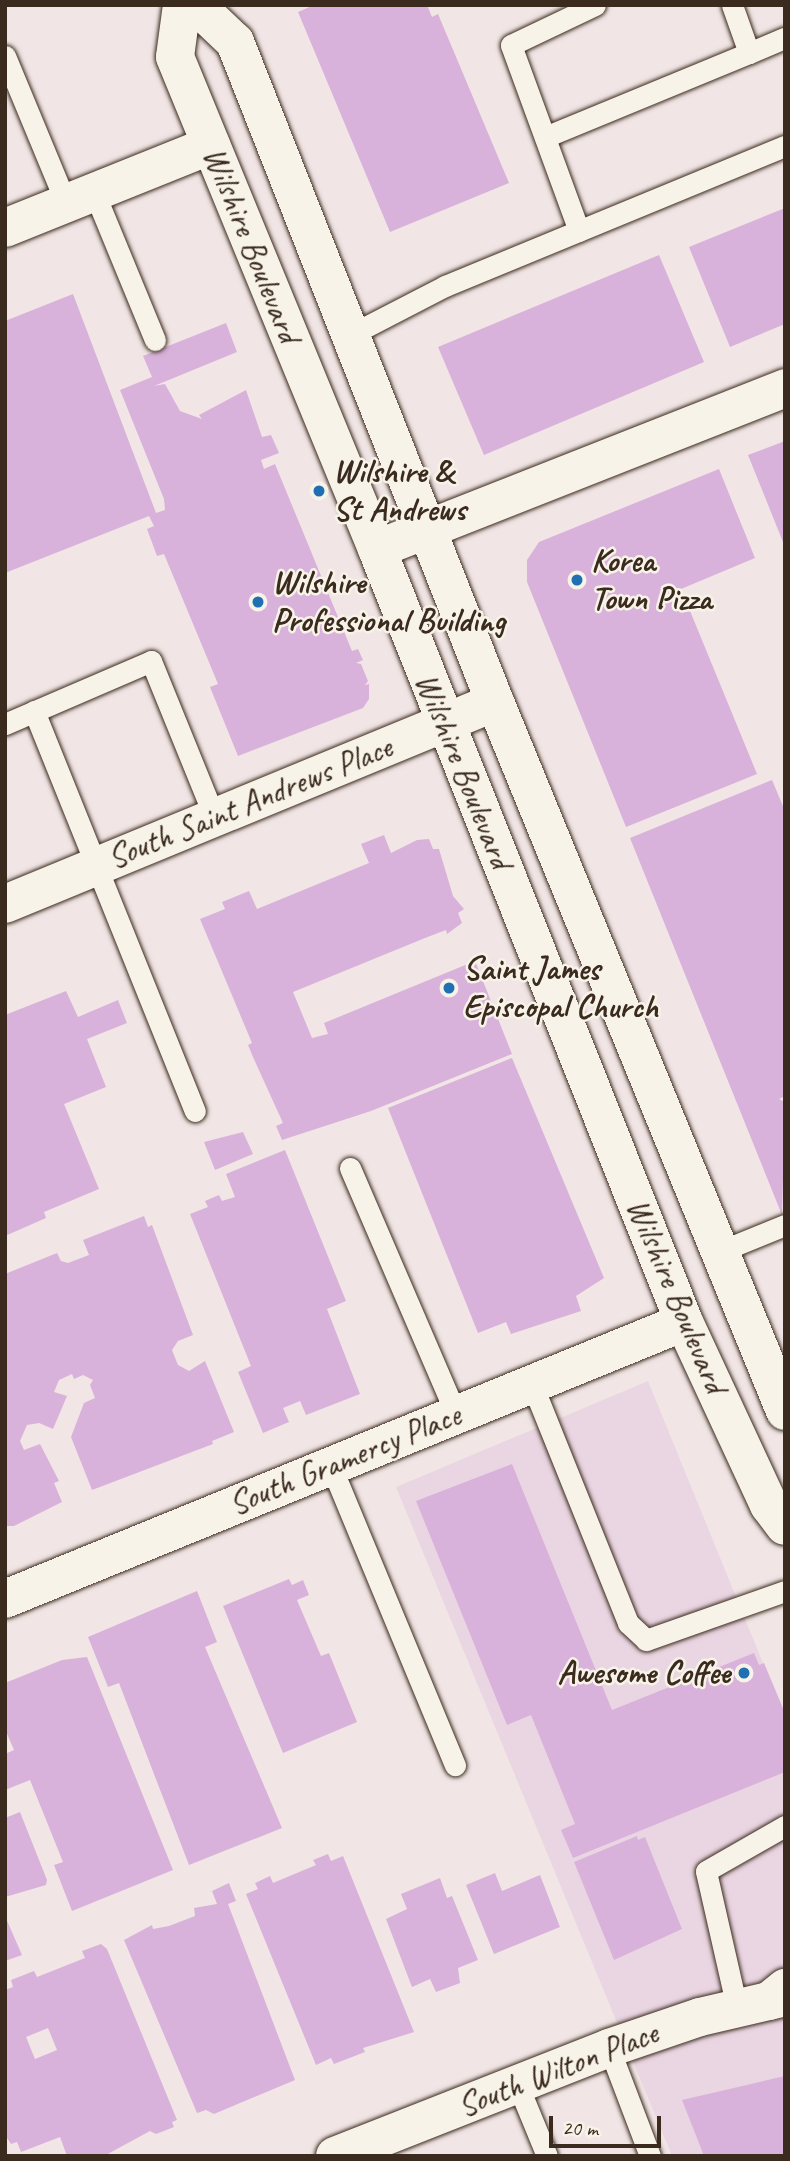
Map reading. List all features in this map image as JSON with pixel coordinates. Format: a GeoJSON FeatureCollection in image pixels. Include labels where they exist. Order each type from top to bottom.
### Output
{"type":"FeatureCollection","features":[{"type":"Feature","properties":{"kind":"main road","name":"Wilshire Boulevard"},"geometry":{"type":"LineString","coordinates":[[182,5],[175,57],[377,549],[443,723],[684,1322],[769,1505],[785,1526]]}},
{"type":"Feature","properties":{"kind":"main road","name":"Wilshire Boulevard"},"geometry":{"type":"LineString","coordinates":[[197,5],[234,43],[429,528],[495,702],[785,1411]]}},
{"type":"Feature","properties":{"kind":"main road"},"geometry":{"type":"LineString","coordinates":[[5,228],[211,145]]}},
{"type":"Feature","properties":{"kind":"main road"},"geometry":{"type":"LineString","coordinates":[[377,549],[785,388]]}},
{"type":"Feature","properties":{"kind":"main road","name":"South Saint Andrews Place"},"geometry":{"type":"LineString","coordinates":[[5,904],[495,702]]}},
{"type":"Feature","properties":{"kind":"main road","name":"South Gramercy Place"},"geometry":{"type":"LineString","coordinates":[[5,1599],[684,1322]]}},
{"type":"Feature","properties":{"kind":"main road","name":"South Wilton Place"},"geometry":{"type":"LineString","coordinates":[[335,2156],[609,2048],[769,1998]]}},
{"type":"Feature","properties":{"kind":"lane"},"geometry":{"type":"LineString","coordinates":[[579,231],[511,45],[595,5]]}},
{"type":"Feature","properties":{"kind":"lane"},"geometry":{"type":"LineString","coordinates":[[732,5],[749,53]]}},
{"type":"Feature","properties":{"kind":"lane"},"geometry":{"type":"LineString","coordinates":[[545,137],[785,38]]}},
{"type":"Feature","properties":{"kind":"lane"},"geometry":{"type":"LineString","coordinates":[[5,56],[155,340]]}},
{"type":"Feature","properties":{"kind":"lane"},"geometry":{"type":"LineString","coordinates":[[352,334],[445,286],[785,146]]}},
{"type":"Feature","properties":{"kind":"lane"},"geometry":{"type":"LineString","coordinates":[[5,723],[150,661],[214,816]]}},
{"type":"Feature","properties":{"kind":"lane"},"geometry":{"type":"LineString","coordinates":[[34,711],[195,1111]]}},
{"type":"Feature","properties":{"kind":"lane"},"geometry":{"type":"LineString","coordinates":[[350,1168],[456,1414]]}},
{"type":"Feature","properties":{"kind":"lane"},"geometry":{"type":"LineString","coordinates":[[721,1251],[785,1225]]}},
{"type":"Feature","properties":{"kind":"lane"},"geometry":{"type":"LineString","coordinates":[[532,1384],[628,1623],[646,1640],[785,1591]]}},
{"type":"Feature","properties":{"kind":"lane"},"geometry":{"type":"LineString","coordinates":[[331,1466],[455,1765]]}},
{"type":"Feature","properties":{"kind":"lane"},"geometry":{"type":"LineString","coordinates":[[769,1998],[706,1871],[785,1826]]}},
{"type":"Feature","properties":{"kind":"lane"},"geometry":{"type":"LineString","coordinates":[[609,2048],[650,2156]]}},
{"type":"Feature","properties":{"kind":"lane"},"geometry":{"type":"LineString","coordinates":[[517,2084],[547,2156]]}},
{"type":"Feature","properties":{"kind":"shaded area"},"geometry":{"type":"Polygon","coordinates":[[[648,1381],[785,1717],[785,2156],[672,2156],[396,1487],[648,1381]]]}},
{"type":"Feature","properties":{"kind":"building"},"geometry":{"type":"Polygon","coordinates":[[[314,5],[427,5],[432,17],[438,14],[509,183],[390,232],[298,12],[314,5]]]}},
{"type":"Feature","properties":{"kind":"building"},"geometry":{"type":"Polygon","coordinates":[[[785,208],[785,324],[730,347],[689,247],[785,208]]]}},
{"type":"Feature","properties":{"kind":"building"},"geometry":{"type":"Polygon","coordinates":[[[659,255],[704,362],[484,455],[438,347],[659,255]]]}},
{"type":"Feature","properties":{"kind":"building"},"geometry":{"type":"Polygon","coordinates":[[[73,294],[156,513],[165,510],[164,499],[120,390],[152,377],[143,356],[226,323],[237,352],[154,386],[165,384],[180,411],[202,419],[199,415],[246,390],[262,437],[271,435],[279,453],[261,460],[264,469],[275,464],[352,651],[358,649],[363,660],[356,663],[361,664],[368,681],[365,685],[369,684],[369,699],[363,708],[238,756],[210,687],[218,684],[164,554],[157,556],[147,529],[154,526],[149,516],[5,573],[5,321],[73,294]]]}},
{"type":"Feature","properties":{"kind":"building"},"geometry":{"type":"Polygon","coordinates":[[[785,441],[785,547],[748,455],[785,441]]]}},
{"type":"Feature","properties":{"kind":"building"},"geometry":{"type":"Polygon","coordinates":[[[719,469],[755,558],[681,589],[757,774],[626,827],[527,582],[527,560],[539,542],[719,469]]]}},
{"type":"Feature","properties":{"kind":"building"},"geometry":{"type":"Polygon","coordinates":[[[772,780],[785,811],[785,1096],[779,1099],[785,1102],[782,1215],[630,838],[772,780]]]}},
{"type":"Feature","properties":{"kind":"building","name":"Saint James Episcopal Church"},"geometry":{"type":"Polygon","coordinates":[[[384,835],[391,853],[417,840],[429,839],[433,849],[439,849],[453,896],[464,909],[458,913],[462,923],[447,934],[446,930],[293,992],[312,1038],[328,1034],[324,1023],[475,961],[512,1054],[371,1111],[282,1140],[276,1126],[283,1123],[248,1045],[252,1043],[200,919],[225,909],[222,902],[249,891],[257,909],[369,863],[361,844],[384,835]]]}},
{"type":"Feature","properties":{"kind":"building"},"geometry":{"type":"Polygon","coordinates":[[[66,991],[78,1017],[118,1000],[127,1023],[87,1039],[106,1087],[64,1104],[99,1189],[44,1212],[46,1218],[5,1236],[5,1015],[66,991]]]}},
{"type":"Feature","properties":{"kind":"building"},"geometry":{"type":"Polygon","coordinates":[[[512,1058],[604,1278],[576,1296],[581,1311],[511,1334],[506,1322],[478,1333],[388,1108],[512,1058]]]}},
{"type":"Feature","properties":{"kind":"building"},"geometry":{"type":"Polygon","coordinates":[[[243,1132],[253,1154],[215,1170],[204,1142],[243,1132]]]}},
{"type":"Feature","properties":{"kind":"building"},"geometry":{"type":"Polygon","coordinates":[[[285,1150],[346,1301],[327,1309],[360,1394],[306,1415],[300,1401],[283,1408],[289,1422],[263,1433],[238,1372],[251,1366],[190,1214],[208,1207],[205,1201],[219,1195],[222,1201],[235,1197],[226,1174],[285,1150]]]}},
{"type":"Feature","properties":{"kind":"building"},"geometry":{"type":"Polygon","coordinates":[[[144,1216],[148,1227],[152,1225],[193,1335],[178,1341],[172,1350],[178,1365],[189,1371],[205,1361],[234,1432],[212,1441],[213,1444],[92,1490],[71,1437],[84,1403],[95,1398],[90,1385],[93,1380],[83,1375],[74,1379],[72,1374],[59,1380],[54,1392],[67,1396],[53,1429],[39,1423],[27,1425],[20,1441],[24,1450],[40,1444],[59,1481],[54,1483],[62,1502],[14,1526],[5,1526],[5,1274],[57,1253],[61,1261],[68,1263],[89,1255],[83,1240],[144,1216]]]}},
{"type":"Feature","properties":{"kind":"building"},"geometry":{"type":"Polygon","coordinates":[[[512,1464],[612,1710],[754,1653],[759,1665],[764,1663],[785,1713],[785,1772],[573,1858],[561,1830],[575,1824],[531,1715],[507,1725],[416,1501],[512,1464]]]}},
{"type":"Feature","properties":{"kind":"building"},"geometry":{"type":"Polygon","coordinates":[[[289,1579],[292,1585],[303,1580],[309,1595],[297,1600],[321,1656],[329,1653],[357,1722],[283,1753],[223,1606],[289,1579]]]}},
{"type":"Feature","properties":{"kind":"building"},"geometry":{"type":"Polygon","coordinates":[[[197,1591],[217,1642],[205,1647],[282,1828],[189,1865],[119,1683],[108,1687],[88,1637],[197,1591]]]}},
{"type":"Feature","properties":{"kind":"building"},"geometry":{"type":"Polygon","coordinates":[[[87,1657],[173,1870],[72,1911],[54,1865],[63,1862],[30,1780],[5,1790],[5,1754],[14,1750],[5,1729],[5,1683],[62,1660],[87,1657]]]}},
{"type":"Feature","properties":{"kind":"building"},"geometry":{"type":"Polygon","coordinates":[[[20,1812],[47,1880],[46,1885],[5,1897],[5,1818],[20,1812]]]}},
{"type":"Feature","properties":{"kind":"building"},"geometry":{"type":"Polygon","coordinates":[[[637,1836],[638,1840],[645,1837],[682,1929],[614,1960],[574,1862],[637,1836]]]}},
{"type":"Feature","properties":{"kind":"building"},"geometry":{"type":"Polygon","coordinates":[[[328,1854],[331,1861],[343,1856],[414,2032],[363,2048],[365,2052],[334,2064],[331,2058],[316,2065],[246,1894],[258,1889],[255,1883],[270,1876],[273,1883],[316,1865],[313,1860],[328,1854]]]}},
{"type":"Feature","properties":{"kind":"building"},"geometry":{"type":"Polygon","coordinates":[[[495,1873],[502,1891],[540,1875],[560,1927],[494,1954],[466,1885],[495,1873]]]}},
{"type":"Feature","properties":{"kind":"building"},"geometry":{"type":"Polygon","coordinates":[[[440,1878],[447,1898],[452,1896],[478,1960],[458,1968],[460,1983],[436,1992],[430,1979],[412,1987],[386,1919],[407,1909],[401,1894],[440,1878]]]}},
{"type":"Feature","properties":{"kind":"building"},"geometry":{"type":"Polygon","coordinates":[[[229,1883],[236,1901],[228,1904],[295,2080],[214,2114],[206,2110],[197,2113],[124,1940],[152,1925],[153,1929],[169,1926],[195,1916],[194,1908],[217,1904],[212,1891],[229,1883]]]}},
{"type":"Feature","properties":{"kind":"building"},"geometry":{"type":"Polygon","coordinates":[[[5,1916],[22,1955],[5,1961],[5,1916]]]}},
{"type":"Feature","properties":{"kind":"building"},"geometry":{"type":"Polygon","coordinates":[[[101,1944],[107,1949],[177,2120],[172,2122],[174,2127],[156,2134],[150,2131],[104,2156],[67,2156],[60,2137],[21,2152],[17,2142],[11,2144],[5,2135],[5,1990],[13,1987],[11,1980],[34,1971],[37,1977],[85,1958],[82,1951],[101,1944]],[[48,2028],[26,2037],[35,2059],[57,2050],[48,2028]]]}},
{"type":"Feature","properties":{"kind":"building"},"geometry":{"type":"Polygon","coordinates":[[[785,2076],[785,2156],[704,2156],[682,2100],[785,2076]]]}},
{"type":"Feature","properties":{"kind":"place","name":"Wilshire & St Andrews"},"geometry":{"type":"Point","coordinates":[319,491]}},
{"type":"Feature","properties":{"kind":"place","name":"Korea Town Pizza"},"geometry":{"type":"Point","coordinates":[577,580]}},
{"type":"Feature","properties":{"kind":"place","name":"Wilshire Professional Building"},"geometry":{"type":"Point","coordinates":[258,602]}},
{"type":"Feature","properties":{"kind":"place","name":"Saint James Episcopal Church"},"geometry":{"type":"Point","coordinates":[449,988]}},
{"type":"Feature","properties":{"kind":"place","name":"Awesome Coffee"},"geometry":{"type":"Point","coordinates":[744,1673]}}]}
